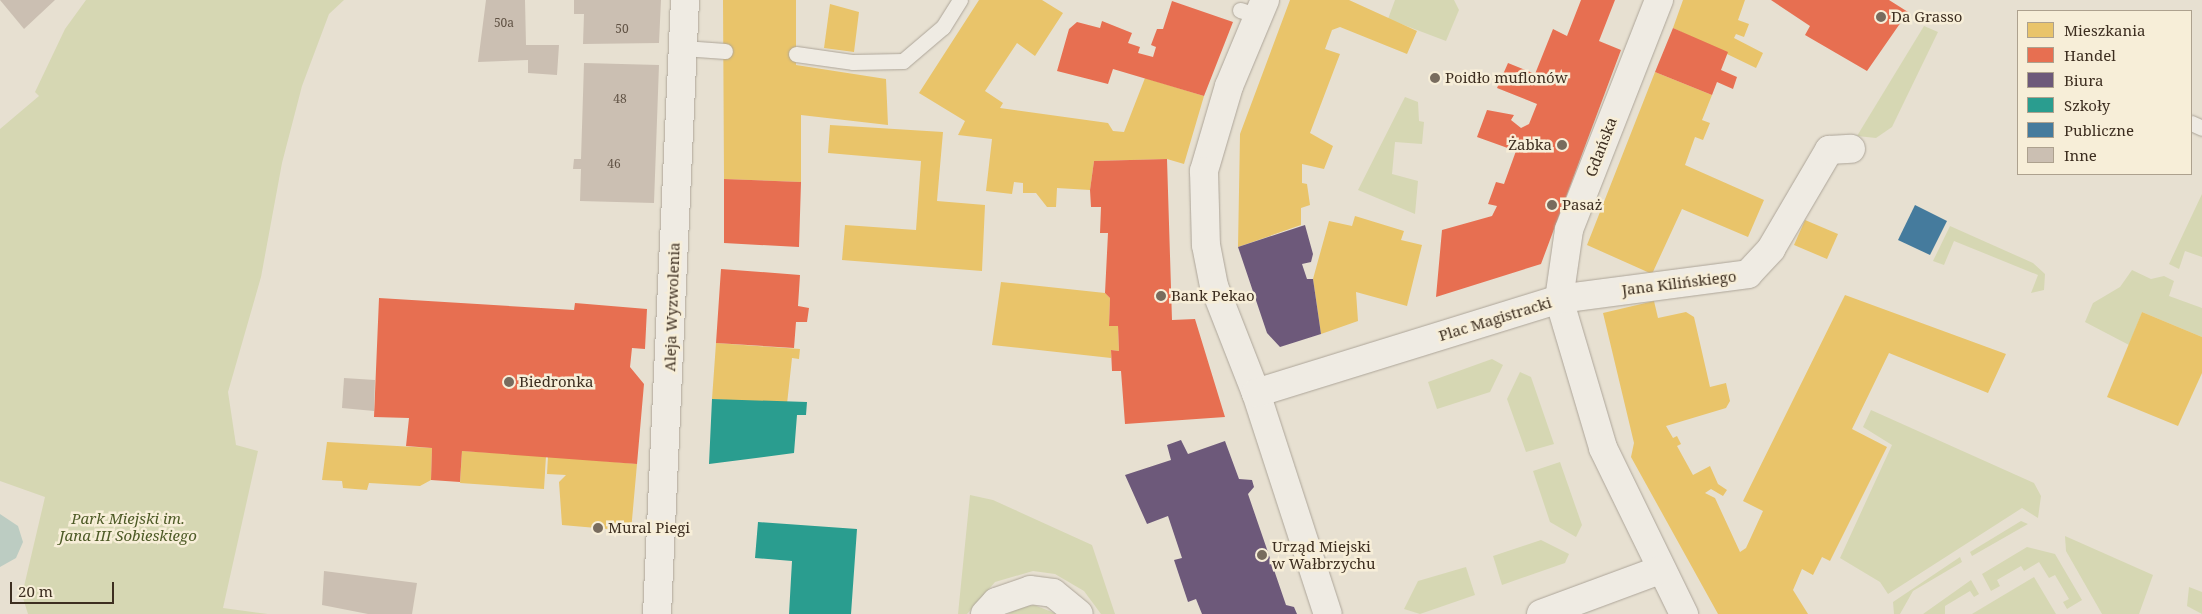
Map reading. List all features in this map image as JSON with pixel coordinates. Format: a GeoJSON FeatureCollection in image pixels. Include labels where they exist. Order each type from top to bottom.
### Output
{"type":"FeatureCollection","features":[{"type":"Feature","properties":{"kind":"street","name":"Aleja Wyzwolenia"},"geometry":{"type":"LineString","coordinates":[[657,614],[684,0]]}},
{"type":"Feature","properties":{"kind":"street","name":"Gdańska"},"geometry":{"type":"LineString","coordinates":[[1558,299],[1569,230],[1659,0]]}},
{"type":"Feature","properties":{"kind":"street"},"geometry":{"type":"LineString","coordinates":[[1255,9],[1229,86],[1204,171],[1206,245],[1214,286],[1256,393],[1328,614]]}},
{"type":"Feature","properties":{"kind":"street","name":"Jana Kilińskiego"},"geometry":{"type":"LineString","coordinates":[[1558,299],[1748,274],[1771,249],[1829,150],[1851,148]]}},
{"type":"Feature","properties":{"kind":"street","name":"Plac Magistracki"},"geometry":{"type":"LineString","coordinates":[[1256,393],[1558,299],[1603,448],[1660,570],[1684,614]]}},
{"type":"Feature","properties":{"kind":"street"},"geometry":{"type":"LineString","coordinates":[[1541,614],[1660,570]]}},
{"type":"Feature","properties":{"kind":"street"},"geometry":{"type":"LineString","coordinates":[[985,614],[996,602],[1030,590],[1053,593],[1079,614]]}},
{"type":"Feature","properties":{"kind":"lane"},"geometry":{"type":"LineString","coordinates":[[796,54],[853,62],[903,61],[943,27],[960,0]]}},
{"type":"Feature","properties":{"kind":"lane"},"geometry":{"type":"LineString","coordinates":[[683,48],[725,51]]}},
{"type":"Feature","properties":{"kind":"green space","name":"Park Miejski im. Jana III Sobieskiego"},"geometry":{"type":"Polygon","coordinates":[[[86,0],[344,0],[329,14],[302,86],[282,163],[261,277],[228,392],[236,445],[258,451],[223,608],[268,614],[28,614],[22,595],[45,497],[0,481],[0,129],[39,96],[35,92],[65,29],[86,0]]]}},
{"type":"Feature","properties":{"kind":"green space"},"geometry":{"type":"Polygon","coordinates":[[[1395,0],[1454,0],[1459,10],[1446,41],[1388,19],[1395,0]]]}},
{"type":"Feature","properties":{"kind":"green space"},"geometry":{"type":"Polygon","coordinates":[[[1924,26],[1938,32],[1892,127],[1876,138],[1857,136],[1924,26]]]}},
{"type":"Feature","properties":{"kind":"green space"},"geometry":{"type":"Polygon","coordinates":[[[1405,97],[1418,102],[1419,121],[1424,122],[1422,144],[1395,142],[1392,174],[1418,181],[1415,214],[1358,190],[1405,97]]]}},
{"type":"Feature","properties":{"kind":"green space"},"geometry":{"type":"Polygon","coordinates":[[[2202,194],[2202,257],[2185,251],[2179,269],[2169,264],[2202,194]]]}},
{"type":"Feature","properties":{"kind":"green space"},"geometry":{"type":"Polygon","coordinates":[[[1950,226],[2033,263],[2045,274],[2044,290],[2031,293],[2038,275],[1954,241],[1944,265],[1933,261],[1950,226]]]}},
{"type":"Feature","properties":{"kind":"green space"},"geometry":{"type":"Polygon","coordinates":[[[2132,270],[2151,279],[2164,276],[2174,281],[2169,296],[2202,308],[2202,337],[2142,312],[2129,345],[2085,322],[2093,303],[2120,287],[2132,270]]]}},
{"type":"Feature","properties":{"kind":"green space"},"geometry":{"type":"Polygon","coordinates":[[[1492,359],[1503,365],[1490,392],[1437,409],[1428,382],[1492,359]]]}},
{"type":"Feature","properties":{"kind":"green space"},"geometry":{"type":"Polygon","coordinates":[[[1520,372],[1531,377],[1554,444],[1526,452],[1507,399],[1520,372]]]}},
{"type":"Feature","properties":{"kind":"green space"},"geometry":{"type":"Polygon","coordinates":[[[1871,410],[2034,483],[2041,496],[2038,518],[2022,508],[1888,594],[1880,582],[1840,558],[1892,445],[1863,427],[1871,410]]]}},
{"type":"Feature","properties":{"kind":"green space"},"geometry":{"type":"Polygon","coordinates":[[[1560,462],[1582,525],[1576,537],[1550,522],[1533,471],[1560,462]]]}},
{"type":"Feature","properties":{"kind":"green space"},"geometry":{"type":"Polygon","coordinates":[[[970,495],[993,500],[1092,545],[1115,614],[1101,614],[1084,591],[1055,574],[1033,571],[995,582],[967,614],[958,614],[970,495]]]}},
{"type":"Feature","properties":{"kind":"green space"},"geometry":{"type":"Polygon","coordinates":[[[2021,521],[2028,524],[1972,556],[1970,552],[2021,521]]]}},
{"type":"Feature","properties":{"kind":"green space"},"geometry":{"type":"Polygon","coordinates":[[[2065,536],[2153,575],[2139,614],[2102,614],[2066,551],[2065,536]]]}},
{"type":"Feature","properties":{"kind":"green space"},"geometry":{"type":"Polygon","coordinates":[[[1541,540],[1569,554],[1565,563],[1502,585],[1493,556],[1541,540]]]}},
{"type":"Feature","properties":{"kind":"green space"},"geometry":{"type":"Polygon","coordinates":[[[2027,547],[2055,554],[2082,600],[2067,609],[2063,602],[2069,599],[2055,575],[2049,578],[2039,562],[2024,571],[2021,566],[1997,580],[2000,586],[1991,591],[1982,574],[2027,547]]]}},
{"type":"Feature","properties":{"kind":"green space"},"geometry":{"type":"Polygon","coordinates":[[[1960,557],[1962,562],[1913,591],[1900,614],[1894,614],[1893,602],[1960,557]]]}},
{"type":"Feature","properties":{"kind":"green space"},"geometry":{"type":"Polygon","coordinates":[[[1466,567],[1475,595],[1420,614],[1404,609],[1418,581],[1466,567]]]}},
{"type":"Feature","properties":{"kind":"green space"},"geometry":{"type":"Polygon","coordinates":[[[2034,577],[2056,614],[1972,614],[1992,602],[2034,577]]]}},
{"type":"Feature","properties":{"kind":"green space"},"geometry":{"type":"Polygon","coordinates":[[[1971,580],[1979,594],[1974,597],[1970,591],[1945,606],[1945,614],[1923,614],[1971,580]]]}},
{"type":"Feature","properties":{"kind":"green space"},"geometry":{"type":"Polygon","coordinates":[[[2189,587],[2202,592],[2202,614],[2187,606],[2189,587]]]}},
{"type":"Feature","properties":{"kind":"green space"},"geometry":{"type":"Polygon","coordinates":[[[1034,605],[1057,614],[1008,614],[1019,608],[1034,605]]]}},
{"type":"Feature","properties":{"kind":"shaded area"},"geometry":{"type":"Polygon","coordinates":[[[0,514],[18,526],[23,542],[16,558],[0,567],[0,514]]]}},
{"type":"Feature","properties":{"kind":"building: Mieszkania"},"geometry":{"type":"Polygon","coordinates":[[[723,0],[796,0],[796,65],[886,79],[888,125],[801,115],[801,182],[724,179],[723,0]]]}},
{"type":"Feature","properties":{"kind":"building: Mieszkania"},"geometry":{"type":"Polygon","coordinates":[[[979,0],[1042,0],[1063,13],[1035,56],[1017,43],[985,91],[1003,103],[1000,108],[1108,123],[1113,131],[1124,132],[1145,78],[1204,96],[1184,164],[1167,159],[1094,161],[1090,190],[1057,188],[1056,207],[1047,207],[1036,193],[1023,193],[1023,183],[1014,182],[1012,194],[986,191],[992,139],[958,135],[965,121],[919,93],[979,0]]]}},
{"type":"Feature","properties":{"kind":"building: Mieszkania"},"geometry":{"type":"Polygon","coordinates":[[[1290,0],[1349,0],[1417,31],[1407,54],[1340,27],[1332,30],[1325,49],[1340,54],[1302,154],[1310,133],[1333,146],[1324,169],[1302,164],[1302,183],[1307,184],[1310,205],[1301,208],[1301,225],[1238,247],[1240,134],[1290,0]]]}},
{"type":"Feature","properties":{"kind":"building: Mieszkania"},"geometry":{"type":"Polygon","coordinates":[[[1683,0],[1745,0],[1738,20],[1749,24],[1744,37],[1736,34],[1734,38],[1763,53],[1756,68],[1673,28],[1683,0]]]}},
{"type":"Feature","properties":{"kind":"building: Mieszkania"},"geometry":{"type":"Polygon","coordinates":[[[830,4],[859,12],[854,52],[824,48],[830,4]]]}},
{"type":"Feature","properties":{"kind":"building: Mieszkania"},"geometry":{"type":"Polygon","coordinates":[[[1655,72],[1712,95],[1702,120],[1710,123],[1703,140],[1695,137],[1685,165],[1764,200],[1748,237],[1682,209],[1652,274],[1587,245],[1655,72]]]}},
{"type":"Feature","properties":{"kind":"building: Mieszkania"},"geometry":{"type":"Polygon","coordinates":[[[830,125],[943,132],[937,201],[985,205],[982,271],[842,260],[845,225],[916,230],[921,161],[828,153],[830,125]]]}},
{"type":"Feature","properties":{"kind":"building: Mieszkania"},"geometry":{"type":"Polygon","coordinates":[[[1355,216],[1404,231],[1401,240],[1422,245],[1407,306],[1356,292],[1358,321],[1321,334],[1313,279],[1329,221],[1352,226],[1355,216]]]}},
{"type":"Feature","properties":{"kind":"building: Mieszkania"},"geometry":{"type":"Polygon","coordinates":[[[1805,220],[1838,234],[1827,259],[1794,245],[1805,220]]]}},
{"type":"Feature","properties":{"kind":"building: Mieszkania"},"geometry":{"type":"Polygon","coordinates":[[[1001,282],[1105,293],[1110,298],[1109,326],[1118,326],[1119,351],[1111,350],[1111,358],[992,345],[1001,282]]]}},
{"type":"Feature","properties":{"kind":"building: Mieszkania"},"geometry":{"type":"Polygon","coordinates":[[[1845,295],[2006,354],[1988,393],[1889,353],[1852,429],[1887,447],[1830,561],[1822,557],[1813,575],[1802,569],[1793,590],[1808,614],[1718,614],[1631,457],[1634,443],[1603,313],[1654,301],[1658,318],[1686,312],[1694,317],[1710,387],[1726,383],[1730,401],[1726,408],[1666,426],[1673,438],[1677,436],[1681,444],[1677,446],[1693,475],[1710,466],[1718,484],[1727,490],[1723,496],[1711,489],[1705,493],[1715,498],[1740,552],[1746,548],[1763,511],[1743,501],[1845,295]]]}},
{"type":"Feature","properties":{"kind":"building: Mieszkania"},"geometry":{"type":"Polygon","coordinates":[[[2142,312],[2202,337],[2202,373],[2178,426],[2107,397],[2142,312]]]}},
{"type":"Feature","properties":{"kind":"building: Mieszkania"},"geometry":{"type":"Polygon","coordinates":[[[716,343],[800,349],[799,359],[792,358],[787,404],[712,399],[716,343]]]}},
{"type":"Feature","properties":{"kind":"building: Mieszkania"},"geometry":{"type":"Polygon","coordinates":[[[327,442],[432,448],[431,480],[420,486],[369,483],[367,490],[343,488],[342,481],[322,480],[327,442]]]}},
{"type":"Feature","properties":{"kind":"building: Mieszkania"},"geometry":{"type":"Polygon","coordinates":[[[462,451],[546,456],[544,489],[460,483],[462,451]]]}},
{"type":"Feature","properties":{"kind":"building: Mieszkania"},"geometry":{"type":"Polygon","coordinates":[[[548,456],[637,464],[631,531],[562,525],[559,482],[566,475],[547,474],[548,456]]]}},
{"type":"Feature","properties":{"kind":"building: Handel"},"geometry":{"type":"Polygon","coordinates":[[[1581,0],[1615,0],[1599,41],[1621,50],[1541,264],[1436,297],[1442,230],[1492,216],[1497,206],[1488,204],[1496,182],[1504,184],[1516,151],[1477,137],[1487,110],[1514,115],[1511,120],[1521,128],[1529,124],[1537,104],[1497,88],[1508,63],[1535,74],[1553,29],[1567,36],[1581,0]]]}},
{"type":"Feature","properties":{"kind":"building: Handel"},"geometry":{"type":"Polygon","coordinates":[[[1771,0],[1889,0],[1908,12],[1867,71],[1805,35],[1810,26],[1771,0]]]}},
{"type":"Feature","properties":{"kind":"building: Handel"},"geometry":{"type":"Polygon","coordinates":[[[1172,1],[1233,22],[1204,96],[1113,69],[1108,84],[1057,71],[1069,29],[1077,22],[1100,28],[1102,21],[1132,33],[1128,43],[1140,47],[1138,53],[1153,57],[1156,47],[1151,45],[1157,29],[1163,29],[1172,1]]]}},
{"type":"Feature","properties":{"kind":"building: Handel"},"geometry":{"type":"Polygon","coordinates":[[[1673,28],[1728,52],[1721,70],[1737,77],[1733,89],[1717,82],[1712,95],[1655,72],[1673,28]]]}},
{"type":"Feature","properties":{"kind":"building: Handel"},"geometry":{"type":"Polygon","coordinates":[[[1167,159],[1172,320],[1195,319],[1225,417],[1125,424],[1121,371],[1112,371],[1111,350],[1119,351],[1118,326],[1109,326],[1110,298],[1105,293],[1108,233],[1100,233],[1101,207],[1091,207],[1090,190],[1094,161],[1167,159]]]}},
{"type":"Feature","properties":{"kind":"building: Handel"},"geometry":{"type":"Polygon","coordinates":[[[724,179],[801,182],[799,247],[724,243],[724,179]]]}},
{"type":"Feature","properties":{"kind":"building: Handel"},"geometry":{"type":"Polygon","coordinates":[[[721,269],[800,275],[798,306],[809,308],[807,322],[796,322],[794,348],[716,343],[721,269]]]}},
{"type":"Feature","properties":{"kind":"building: Handel","name":"Biedronka"},"geometry":{"type":"Polygon","coordinates":[[[379,298],[574,310],[575,303],[647,309],[645,349],[632,348],[630,367],[644,384],[637,464],[462,451],[460,482],[431,480],[432,448],[406,446],[409,418],[374,417],[379,298]]]}},
{"type":"Feature","properties":{"kind":"building: Biura"},"geometry":{"type":"Polygon","coordinates":[[[1305,225],[1313,254],[1311,262],[1302,264],[1307,279],[1313,279],[1321,334],[1280,347],[1267,333],[1238,247],[1305,225]]]}},
{"type":"Feature","properties":{"kind":"building: Biura"},"geometry":{"type":"Polygon","coordinates":[[[1181,440],[1188,454],[1225,441],[1239,479],[1252,480],[1254,487],[1248,494],[1286,605],[1294,607],[1297,614],[1202,614],[1196,599],[1188,602],[1174,560],[1182,558],[1168,516],[1147,524],[1125,475],[1171,460],[1167,445],[1181,440]]]}},
{"type":"Feature","properties":{"kind":"building: Szkoły"},"geometry":{"type":"Polygon","coordinates":[[[712,399],[807,402],[806,415],[797,415],[794,453],[709,464],[712,399]]]}},
{"type":"Feature","properties":{"kind":"building: Szkoły"},"geometry":{"type":"Polygon","coordinates":[[[758,522],[857,529],[851,614],[789,614],[792,561],[755,558],[758,522]]]}},
{"type":"Feature","properties":{"kind":"building: Publiczne"},"geometry":{"type":"Polygon","coordinates":[[[1915,205],[1947,221],[1930,255],[1898,240],[1915,205]]]}},
{"type":"Feature","properties":{"kind":"building: Inne"},"geometry":{"type":"Polygon","coordinates":[[[0,0],[55,0],[24,29],[0,0]]]}},
{"type":"Feature","properties":{"kind":"building: Inne"},"geometry":{"type":"Polygon","coordinates":[[[486,0],[525,0],[526,45],[559,45],[557,75],[528,73],[528,60],[478,62],[486,0]]]}},
{"type":"Feature","properties":{"kind":"building: Inne"},"geometry":{"type":"Polygon","coordinates":[[[574,0],[661,0],[659,43],[583,44],[584,14],[574,14],[574,0]]]}},
{"type":"Feature","properties":{"kind":"building: Inne"},"geometry":{"type":"Polygon","coordinates":[[[584,63],[659,65],[654,203],[580,201],[581,169],[573,169],[574,159],[581,159],[584,63]]]}},
{"type":"Feature","properties":{"kind":"building: Inne"},"geometry":{"type":"Polygon","coordinates":[[[344,378],[375,380],[374,411],[342,408],[344,378]]]}},
{"type":"Feature","properties":{"kind":"building: Inne"},"geometry":{"type":"Polygon","coordinates":[[[324,571],[417,583],[412,614],[368,614],[322,605],[324,571]]]}},
{"type":"Feature","properties":{"kind":"place","name":"Da Grasso"},"geometry":{"type":"Point","coordinates":[1881,17]}},
{"type":"Feature","properties":{"kind":"place","name":"Poidło muflonów"},"geometry":{"type":"Point","coordinates":[1435,78]}},
{"type":"Feature","properties":{"kind":"place","name":"Żabka"},"geometry":{"type":"Point","coordinates":[1562,145]}},
{"type":"Feature","properties":{"kind":"place","name":"Pasaż"},"geometry":{"type":"Point","coordinates":[1552,205]}},
{"type":"Feature","properties":{"kind":"place","name":"Bank Pekao"},"geometry":{"type":"Point","coordinates":[1161,296]}},
{"type":"Feature","properties":{"kind":"place","name":"Biedronka"},"geometry":{"type":"Point","coordinates":[509,382]}},
{"type":"Feature","properties":{"kind":"place","name":"Mural Piegi"},"geometry":{"type":"Point","coordinates":[598,528]}},
{"type":"Feature","properties":{"kind":"place","name":"Urząd Miejski w Wałbrzychu"},"geometry":{"type":"Point","coordinates":[1262,555]}}]}
